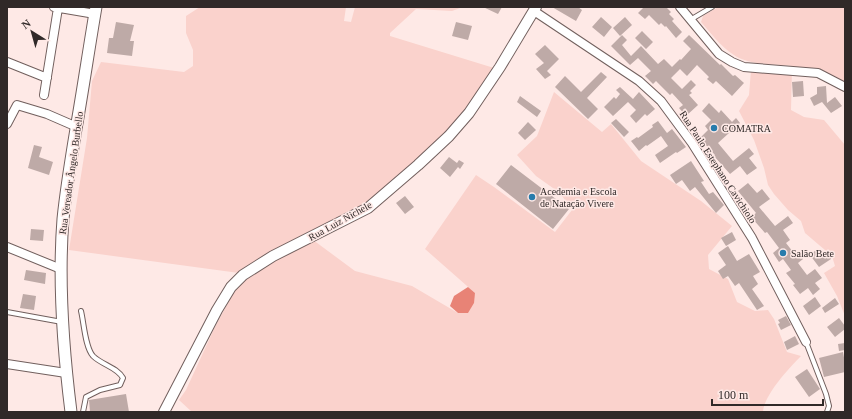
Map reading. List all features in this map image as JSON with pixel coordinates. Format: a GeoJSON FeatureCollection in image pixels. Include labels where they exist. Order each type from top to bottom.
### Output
{"type":"FeatureCollection","features":[{"type":"Feature","properties":{"kind":"main road","name":"Rua Vereador Ângelo Burbello"},"geometry":{"type":"LineString","coordinates":[[71,412],[62,322],[61,269],[65,199],[95,10]]}},
{"type":"Feature","properties":{"kind":"street"},"geometry":{"type":"LineString","coordinates":[[52,7],[95,10]]}},
{"type":"Feature","properties":{"kind":"street"},"geometry":{"type":"LineString","coordinates":[[680,7],[719,54],[732,62],[744,67],[818,73],[845,87]]}},
{"type":"Feature","properties":{"kind":"street"},"geometry":{"type":"LineString","coordinates":[[44,96],[58,8]]}},
{"type":"Feature","properties":{"kind":"street","name":"Rua Paulo Estephano Cavichiolo"},"geometry":{"type":"LineString","coordinates":[[535,9],[639,81],[661,101],[692,143],[752,238],[806,342]]}},
{"type":"Feature","properties":{"kind":"street","name":"Rua Luiz Nichele"},"geometry":{"type":"LineString","coordinates":[[164,412],[214,316],[231,287],[243,275],[273,256],[368,208],[450,136],[469,113],[500,67],[535,9]]}},
{"type":"Feature","properties":{"kind":"street"},"geometry":{"type":"LineString","coordinates":[[7,62],[47,78]]}},
{"type":"Feature","properties":{"kind":"street"},"geometry":{"type":"LineString","coordinates":[[7,124],[17,105],[47,114],[77,127]]}},
{"type":"Feature","properties":{"kind":"street"},"geometry":{"type":"LineString","coordinates":[[7,247],[61,269]]}},
{"type":"Feature","properties":{"kind":"street"},"geometry":{"type":"LineString","coordinates":[[7,364],[66,373]]}},
{"type":"Feature","properties":{"kind":"lane"},"geometry":{"type":"LineString","coordinates":[[690,20],[712,7]]}},
{"type":"Feature","properties":{"kind":"lane"},"geometry":{"type":"LineString","coordinates":[[81,311],[88,347],[92,355],[120,372],[123,378],[120,385],[100,390],[86,397],[83,412]]}},
{"type":"Feature","properties":{"kind":"lane"},"geometry":{"type":"LineString","coordinates":[[7,312],[62,322]]}},
{"type":"Feature","properties":{"kind":"lane"},"geometry":{"type":"LineString","coordinates":[[806,342],[826,394],[829,406],[826,412]]}},
{"type":"Feature","properties":{"kind":"shaded area"},"geometry":{"type":"Polygon","coordinates":[[[200,7],[346,7],[344,21],[351,22],[355,7],[463,7],[452,11],[416,9],[390,33],[390,36],[494,68],[468,108],[446,135],[363,207],[305,234],[355,271],[412,286],[458,313],[468,313],[475,293],[425,249],[476,175],[555,232],[572,210],[560,193],[536,176],[517,155],[537,136],[554,92],[602,132],[611,124],[641,161],[701,201],[732,226],[708,255],[709,269],[728,279],[737,302],[755,311],[768,310],[774,319],[787,352],[801,356],[772,390],[764,405],[763,412],[192,412],[179,400],[186,390],[214,329],[231,297],[239,273],[69,250],[87,138],[92,81],[101,62],[184,72],[193,66],[193,50],[186,33],[186,16],[200,7]]]}},
{"type":"Feature","properties":{"kind":"shaded area"},"geometry":{"type":"Polygon","coordinates":[[[718,7],[845,7],[845,85],[792,69],[792,66],[746,61],[729,52],[701,22],[703,16],[718,7]]]}},
{"type":"Feature","properties":{"kind":"shaded area"},"geometry":{"type":"Polygon","coordinates":[[[792,69],[791,110],[804,117],[824,120],[845,145],[845,316],[837,296],[824,273],[835,266],[832,256],[805,233],[801,221],[788,210],[768,185],[764,168],[754,140],[739,111],[749,95],[751,70],[792,69]]]}},
{"type":"Feature","properties":{"kind":"shaded area"},"geometry":{"type":"Polygon","coordinates":[[[468,287],[475,293],[474,303],[468,313],[458,313],[450,306],[454,296],[468,287]]]}},
{"type":"Feature","properties":{"kind":"building"},"geometry":{"type":"Polygon","coordinates":[[[483,7],[502,7],[498,14],[483,7]]]}},
{"type":"Feature","properties":{"kind":"building"},"geometry":{"type":"Polygon","coordinates":[[[552,7],[578,7],[582,10],[576,21],[552,7]]]}},
{"type":"Feature","properties":{"kind":"building"},"geometry":{"type":"Polygon","coordinates":[[[644,7],[666,7],[671,12],[669,14],[674,19],[672,21],[682,32],[676,38],[666,26],[665,27],[661,23],[659,25],[649,15],[645,19],[638,13],[644,7]]]}},
{"type":"Feature","properties":{"kind":"building"},"geometry":{"type":"Polygon","coordinates":[[[601,17],[612,27],[604,37],[592,27],[601,17]]]}},
{"type":"Feature","properties":{"kind":"building"},"geometry":{"type":"Polygon","coordinates":[[[625,17],[632,25],[620,36],[613,28],[625,17]]]}},
{"type":"Feature","properties":{"kind":"building"},"geometry":{"type":"Polygon","coordinates":[[[116,22],[134,25],[130,41],[134,41],[132,56],[107,53],[109,38],[113,38],[116,22]]]}},
{"type":"Feature","properties":{"kind":"building"},"geometry":{"type":"Polygon","coordinates":[[[456,22],[472,26],[468,40],[452,36],[456,22]]]}},
{"type":"Feature","properties":{"kind":"building"},"geometry":{"type":"Polygon","coordinates":[[[642,31],[653,42],[646,49],[635,38],[642,31]]]}},
{"type":"Feature","properties":{"kind":"building"},"geometry":{"type":"Polygon","coordinates":[[[622,35],[627,40],[622,45],[631,56],[641,46],[658,64],[664,59],[672,67],[691,49],[683,41],[689,35],[720,65],[721,64],[733,76],[735,75],[744,83],[732,96],[716,81],[713,84],[707,79],[709,77],[697,65],[687,76],[680,69],[671,78],[682,89],[691,80],[696,85],[690,91],[692,93],[689,95],[698,105],[686,116],[679,108],[683,105],[672,93],[670,95],[656,81],[653,84],[645,76],[651,71],[638,58],[630,65],[611,46],[622,35]]]}},
{"type":"Feature","properties":{"kind":"building"},"geometry":{"type":"Polygon","coordinates":[[[545,45],[559,59],[547,71],[551,75],[545,79],[536,69],[544,63],[535,54],[545,45]]]}},
{"type":"Feature","properties":{"kind":"building"},"geometry":{"type":"Polygon","coordinates":[[[601,72],[607,77],[587,98],[598,109],[588,119],[555,87],[565,76],[581,92],[601,72]]]}},
{"type":"Feature","properties":{"kind":"building"},"geometry":{"type":"Polygon","coordinates":[[[803,81],[804,96],[793,97],[792,82],[803,81]]]}},
{"type":"Feature","properties":{"kind":"building"},"geometry":{"type":"Polygon","coordinates":[[[826,86],[827,103],[835,97],[842,106],[831,113],[822,102],[814,106],[810,98],[817,94],[817,87],[826,86]]]}},
{"type":"Feature","properties":{"kind":"building"},"geometry":{"type":"Polygon","coordinates":[[[620,87],[633,99],[639,92],[655,109],[647,116],[645,114],[636,123],[630,116],[636,110],[628,102],[613,116],[604,107],[614,97],[616,99],[620,94],[616,90],[620,87]]]}},
{"type":"Feature","properties":{"kind":"building"},"geometry":{"type":"Polygon","coordinates":[[[520,96],[541,111],[537,117],[517,102],[520,96]]]}},
{"type":"Feature","properties":{"kind":"building"},"geometry":{"type":"Polygon","coordinates":[[[709,103],[719,113],[721,110],[732,122],[736,118],[740,123],[718,143],[733,161],[749,148],[754,154],[749,158],[757,168],[747,175],[740,166],[730,174],[714,156],[715,155],[699,139],[708,130],[705,126],[711,120],[702,111],[709,103]]]}},
{"type":"Feature","properties":{"kind":"building"},"geometry":{"type":"Polygon","coordinates":[[[616,119],[629,132],[624,137],[611,123],[616,119]]]}},
{"type":"Feature","properties":{"kind":"building"},"geometry":{"type":"Polygon","coordinates":[[[658,121],[667,133],[672,129],[686,147],[660,163],[655,155],[668,146],[661,136],[639,151],[631,141],[637,137],[638,138],[653,127],[652,125],[658,121]]]}},
{"type":"Feature","properties":{"kind":"building"},"geometry":{"type":"Polygon","coordinates":[[[528,122],[536,130],[525,140],[518,133],[528,122]]]}},
{"type":"Feature","properties":{"kind":"building"},"geometry":{"type":"Polygon","coordinates":[[[34,145],[42,147],[39,157],[53,162],[49,175],[28,168],[34,145]]]}},
{"type":"Feature","properties":{"kind":"building"},"geometry":{"type":"Polygon","coordinates":[[[449,157],[457,163],[459,160],[464,163],[460,169],[458,167],[450,177],[440,168],[449,157]]]}},
{"type":"Feature","properties":{"kind":"building"},"geometry":{"type":"Polygon","coordinates":[[[691,161],[704,181],[701,182],[709,194],[713,192],[724,205],[716,213],[695,187],[690,191],[682,180],[676,184],[670,175],[691,161]]]}},
{"type":"Feature","properties":{"kind":"building","name":"Acedemia e Escola de Natação Vivere"},"geometry":{"type":"Polygon","coordinates":[[[511,165],[569,209],[553,229],[496,184],[511,165]]]}},
{"type":"Feature","properties":{"kind":"building"},"geometry":{"type":"Polygon","coordinates":[[[748,183],[757,193],[762,189],[770,199],[759,207],[775,226],[788,216],[793,223],[783,230],[790,240],[786,243],[793,252],[796,250],[803,259],[798,263],[807,275],[815,269],[822,278],[815,283],[820,289],[813,295],[808,288],[800,294],[793,285],[795,284],[786,273],[791,270],[783,259],[779,262],[773,253],[779,248],[767,232],[765,233],[751,217],[756,213],[738,191],[748,183]]]}},
{"type":"Feature","properties":{"kind":"building"},"geometry":{"type":"Polygon","coordinates":[[[405,196],[414,207],[405,214],[396,203],[405,196]]]}},
{"type":"Feature","properties":{"kind":"building"},"geometry":{"type":"Polygon","coordinates":[[[31,229],[44,230],[43,241],[30,240],[31,229]]]}},
{"type":"Feature","properties":{"kind":"building"},"geometry":{"type":"Polygon","coordinates":[[[732,232],[736,240],[726,246],[721,238],[732,232]]]}},
{"type":"Feature","properties":{"kind":"building"},"geometry":{"type":"Polygon","coordinates":[[[728,246],[737,261],[749,254],[760,272],[753,276],[758,284],[752,289],[764,306],[757,310],[739,283],[735,286],[728,276],[723,279],[718,271],[726,265],[718,253],[728,246]]]}},
{"type":"Feature","properties":{"kind":"building"},"geometry":{"type":"Polygon","coordinates":[[[817,249],[823,257],[828,254],[831,259],[819,267],[810,255],[817,249]]]}},
{"type":"Feature","properties":{"kind":"building"},"geometry":{"type":"Polygon","coordinates":[[[26,270],[46,273],[45,284],[24,280],[26,270]]]}},
{"type":"Feature","properties":{"kind":"building"},"geometry":{"type":"Polygon","coordinates":[[[23,294],[36,296],[34,310],[20,308],[23,294]]]}},
{"type":"Feature","properties":{"kind":"building"},"geometry":{"type":"Polygon","coordinates":[[[815,297],[821,306],[809,315],[803,306],[815,297]]]}},
{"type":"Feature","properties":{"kind":"building"},"geometry":{"type":"Polygon","coordinates":[[[835,298],[839,304],[825,313],[822,308],[835,298]]]}},
{"type":"Feature","properties":{"kind":"building"},"geometry":{"type":"Polygon","coordinates":[[[786,316],[791,325],[781,330],[778,320],[786,316]]]}},
{"type":"Feature","properties":{"kind":"building"},"geometry":{"type":"Polygon","coordinates":[[[839,318],[845,326],[845,329],[835,337],[827,327],[839,318]]]}},
{"type":"Feature","properties":{"kind":"building"},"geometry":{"type":"Polygon","coordinates":[[[795,336],[799,344],[787,350],[784,342],[795,336]]]}},
{"type":"Feature","properties":{"kind":"building"},"geometry":{"type":"Polygon","coordinates":[[[845,343],[845,350],[839,351],[838,344],[845,343]]]}},
{"type":"Feature","properties":{"kind":"building"},"geometry":{"type":"Polygon","coordinates":[[[843,352],[845,372],[824,377],[819,358],[843,352]]]}},
{"type":"Feature","properties":{"kind":"building"},"geometry":{"type":"Polygon","coordinates":[[[807,369],[820,389],[809,397],[795,377],[807,369]]]}},
{"type":"Feature","properties":{"kind":"building"},"geometry":{"type":"Polygon","coordinates":[[[126,394],[129,412],[90,412],[89,400],[126,394]]]}},
{"type":"Feature","properties":{"kind":"place","name":"COMATRA"},"geometry":{"type":"Point","coordinates":[714,128]}},
{"type":"Feature","properties":{"kind":"place","name":"Acedemia e Escola de Natação Vivere"},"geometry":{"type":"Point","coordinates":[532,197]}},
{"type":"Feature","properties":{"kind":"place","name":"Salão Bete"},"geometry":{"type":"Point","coordinates":[783,253]}}]}
